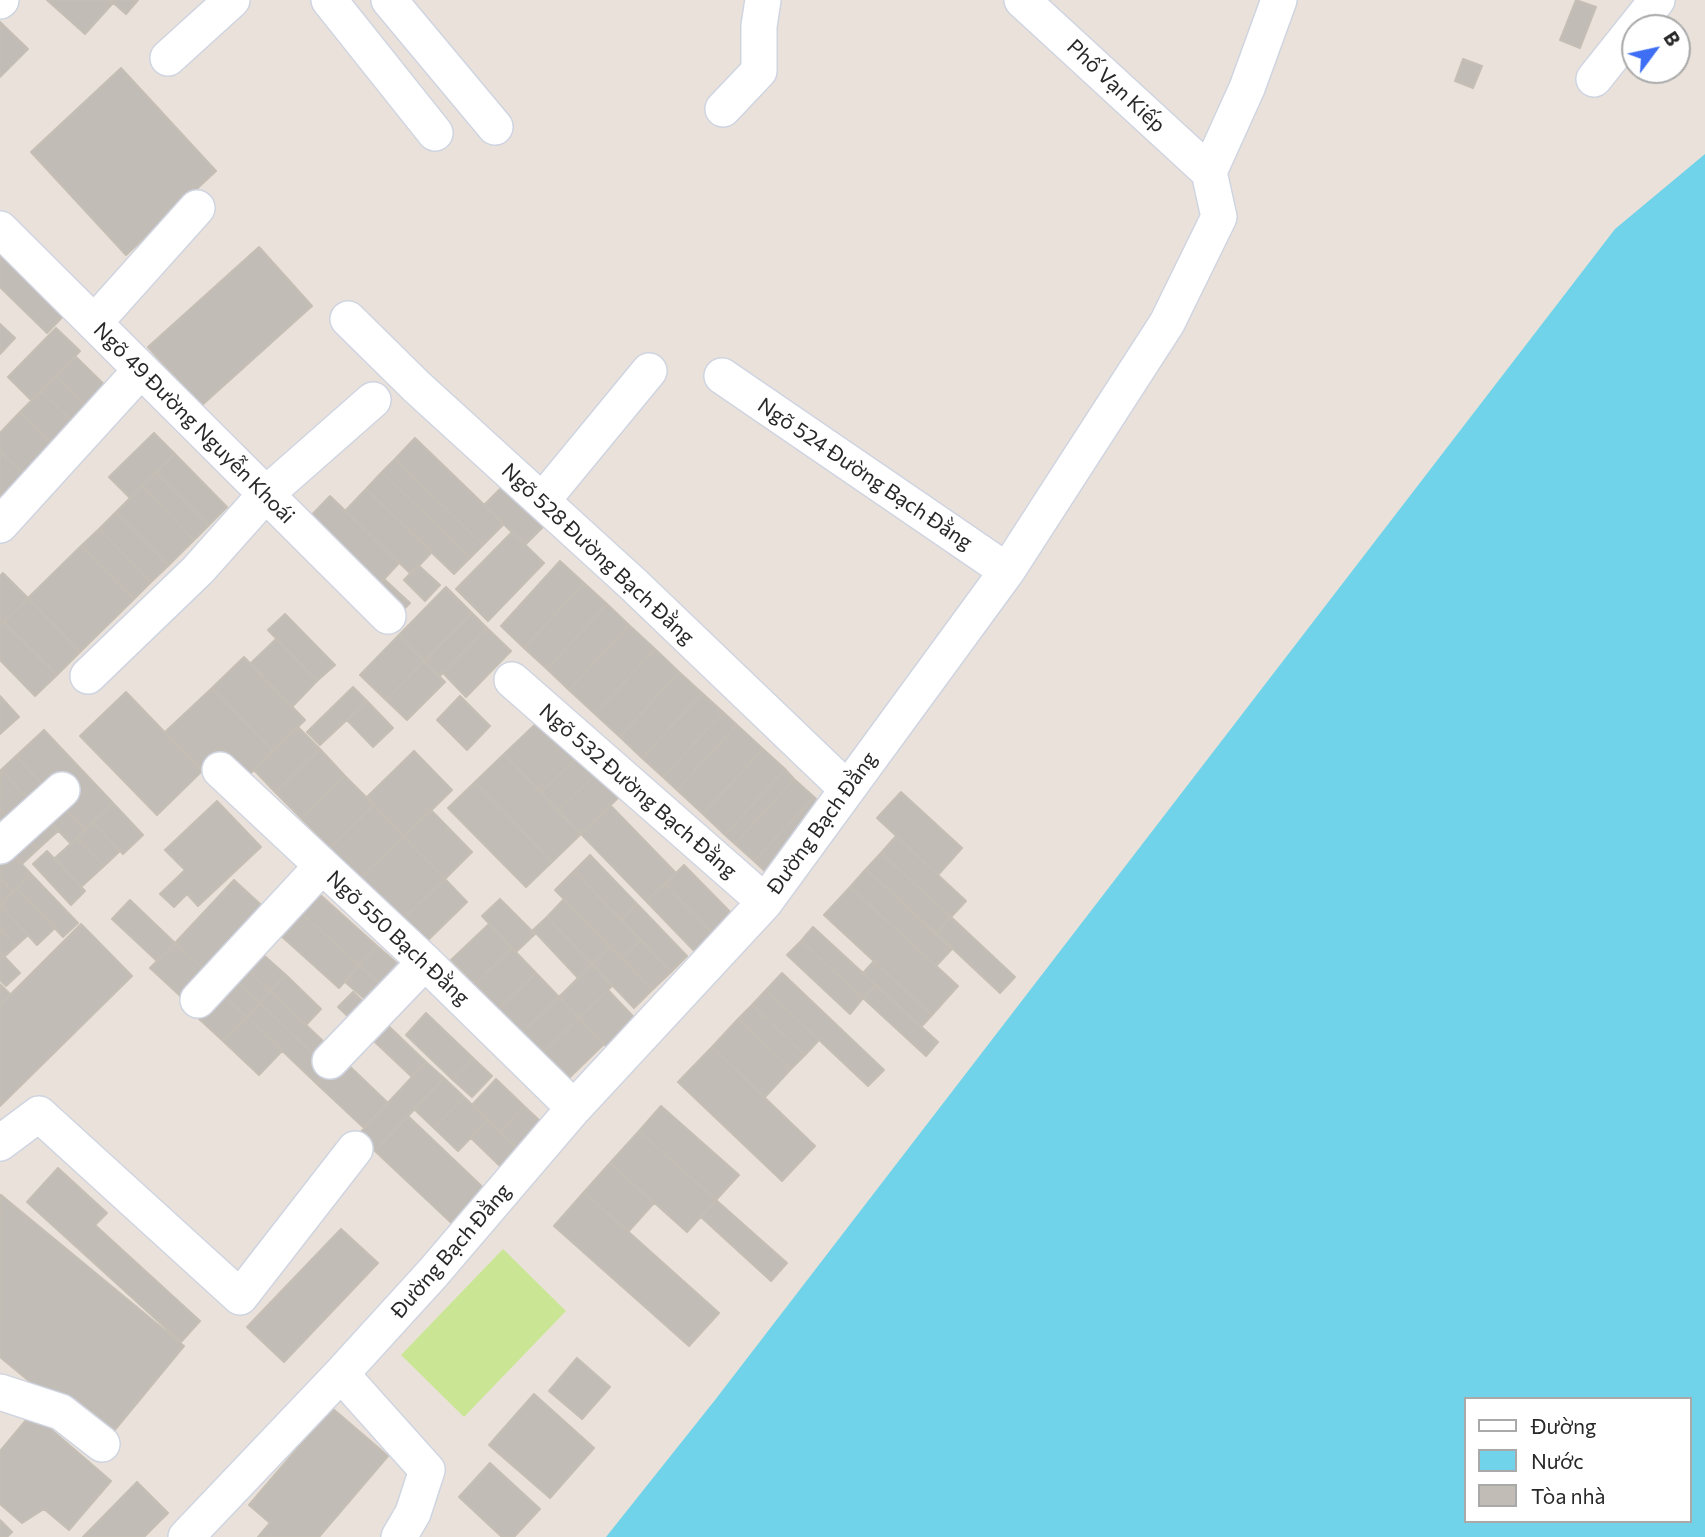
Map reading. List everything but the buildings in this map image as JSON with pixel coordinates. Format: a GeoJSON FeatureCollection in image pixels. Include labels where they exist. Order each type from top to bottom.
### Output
{"type":"FeatureCollection","features":[{"type":"Feature","properties":{"kind":"street"},"geometry":{"type":"LineString","coordinates":[[168,58],[232,0]]}},
{"type":"Feature","properties":{"kind":"street"},"geometry":{"type":"LineString","coordinates":[[329,0],[435,133]]}},
{"type":"Feature","properties":{"kind":"street"},"geometry":{"type":"LineString","coordinates":[[388,0],[495,127]]}},
{"type":"Feature","properties":{"kind":"street"},"geometry":{"type":"LineString","coordinates":[[723,110],[759,71],[762,0]]}},
{"type":"Feature","properties":{"kind":"street","name":"Phố Vạn Kiếp"},"geometry":{"type":"LineString","coordinates":[[1022,0],[1209,172]]}},
{"type":"Feature","properties":{"kind":"street"},"geometry":{"type":"LineString","coordinates":[[1209,172],[1247,88],[1279,0]]}},
{"type":"Feature","properties":{"kind":"street"},"geometry":{"type":"LineString","coordinates":[[1594,79],[1643,4]]}},
{"type":"Feature","properties":{"kind":"street","name":"Đường Bạch Đằng"},"geometry":{"type":"LineString","coordinates":[[186,1537],[341,1374],[433,1273],[574,1108],[765,902],[1007,571],[1167,323],[1219,217],[1209,172]]}},
{"type":"Feature","properties":{"kind":"street"},"geometry":{"type":"LineString","coordinates":[[94,323],[197,208]]}},
{"type":"Feature","properties":{"kind":"street","name":"Ngõ 49 Đường Nguyễn Khoái"},"geometry":{"type":"LineString","coordinates":[[0,229],[388,616]]}},
{"type":"Feature","properties":{"kind":"street","name":"Ngõ 528 Đường Bạch Đằng"},"geometry":{"type":"LineString","coordinates":[[348,319],[417,387],[633,584],[847,789]]}},
{"type":"Feature","properties":{"kind":"street"},"geometry":{"type":"LineString","coordinates":[[0,525],[141,370]]}},
{"type":"Feature","properties":{"kind":"street"},"geometry":{"type":"LineString","coordinates":[[542,501],[649,371]]}},
{"type":"Feature","properties":{"kind":"street","name":"Ngõ 524 Đường Bạch Đằng"},"geometry":{"type":"LineString","coordinates":[[722,376],[1007,571]]}},
{"type":"Feature","properties":{"kind":"street"},"geometry":{"type":"LineString","coordinates":[[88,676],[198,570],[265,495],[373,400]]}},
{"type":"Feature","properties":{"kind":"street","name":"Ngõ 532 Đường Bạch Đằng"},"geometry":{"type":"LineString","coordinates":[[512,680],[765,902]]}},
{"type":"Feature","properties":{"kind":"street","name":"Ngõ 550 Bạch Đằng"},"geometry":{"type":"LineString","coordinates":[[220,770],[425,962],[574,1108]]}},
{"type":"Feature","properties":{"kind":"street"},"geometry":{"type":"LineString","coordinates":[[0,846],[62,790]]}},
{"type":"Feature","properties":{"kind":"street"},"geometry":{"type":"LineString","coordinates":[[198,1000],[322,866]]}},
{"type":"Feature","properties":{"kind":"street"},"geometry":{"type":"LineString","coordinates":[[330,1061],[425,962]]}},
{"type":"Feature","properties":{"kind":"street"},"geometry":{"type":"LineString","coordinates":[[0,1143],[39,1114],[240,1297],[355,1149]]}},
{"type":"Feature","properties":{"kind":"street"},"geometry":{"type":"LineString","coordinates":[[341,1374],[427,1470],[413,1513],[399,1537]]}},
{"type":"Feature","properties":{"kind":"street"},"geometry":{"type":"LineString","coordinates":[[0,1392],[61,1412],[102,1444]]}},
{"type":"Feature","properties":{"kind":"green space"},"geometry":{"type":"Polygon","coordinates":[[[503,1249],[566,1311],[464,1417],[401,1355],[503,1249]]]}},
{"type":"Feature","properties":{"kind":"water"},"geometry":{"type":"Polygon","coordinates":[[[1705,154],[1705,1537],[606,1537],[715,1400],[1615,229],[1705,154]]]}}]}
